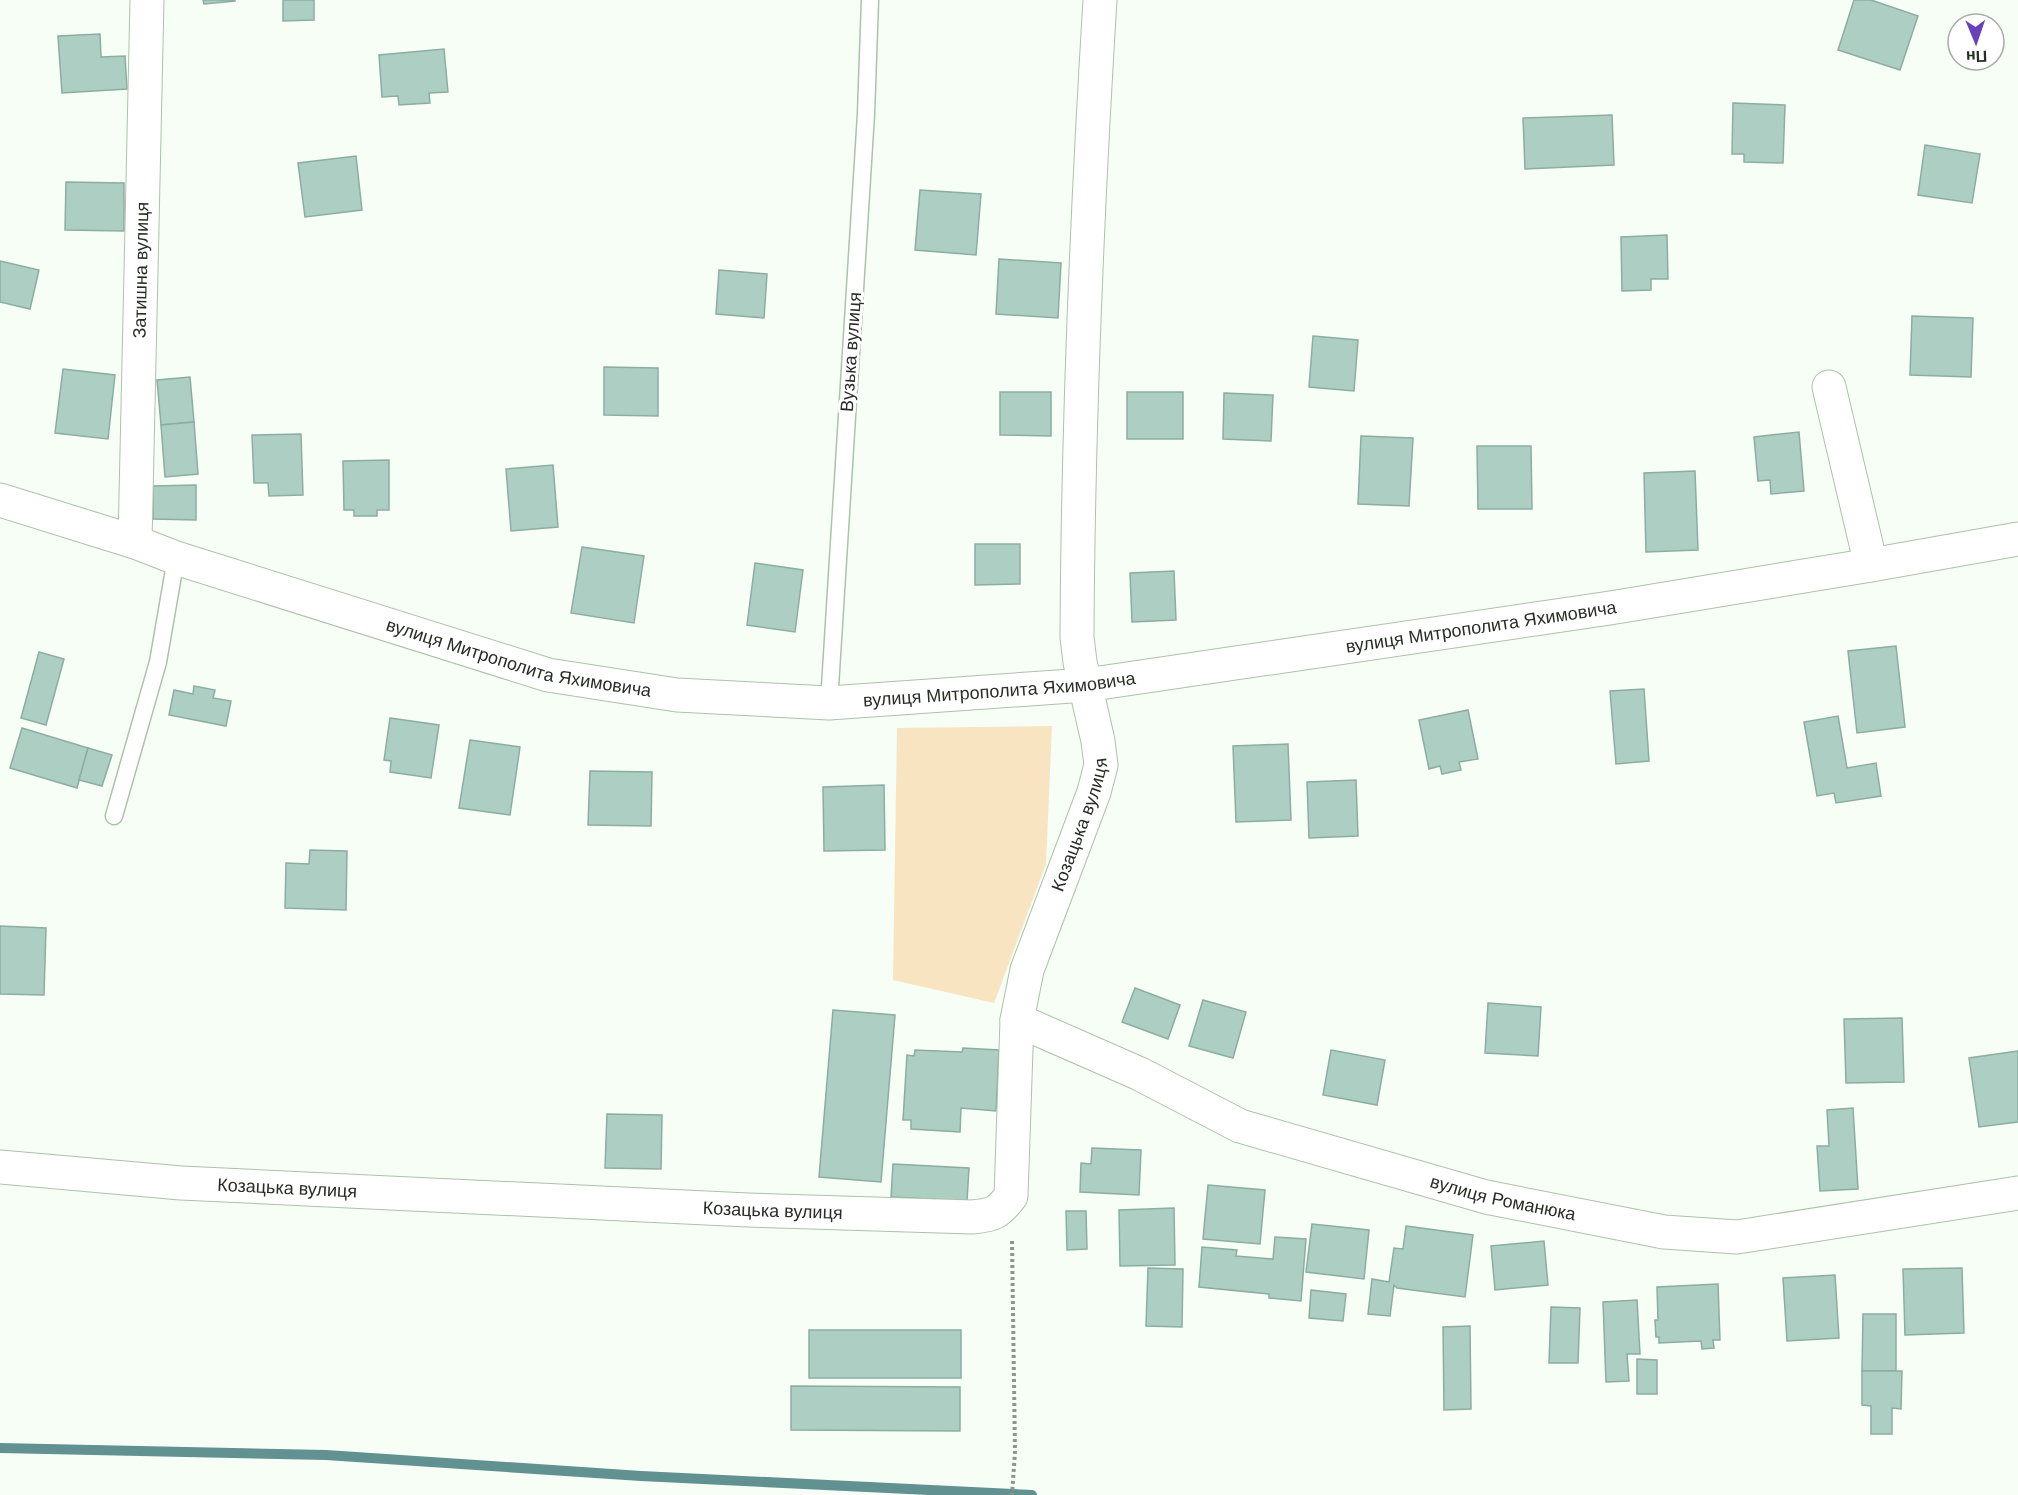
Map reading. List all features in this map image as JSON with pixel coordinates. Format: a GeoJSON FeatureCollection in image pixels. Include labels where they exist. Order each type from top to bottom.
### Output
{"type":"FeatureCollection","features":[{"type":"Feature","properties":{"kind":"street","name":"Затишна вулиця"},"geometry":{"type":"LineString","coordinates":[[135,542],[147,0]]}},
{"type":"Feature","properties":{"kind":"street","name":"Козацька вулиця"},"geometry":{"type":"LineString","coordinates":[[0,1167],[193,1184],[748,1210],[972,1217],[992,1215],[1000,1210],[1011,1196],[1017,1020],[1027,970],[1094,792],[1101,765],[1077,637],[1078,484],[1087,215],[1100,0]]}},
{"type":"Feature","properties":{"kind":"street"},"geometry":{"type":"LineString","coordinates":[[1829,387],[1871,566]]}},
{"type":"Feature","properties":{"kind":"street","name":"вулиця Митрополита Яхимовича"},"geometry":{"type":"LineString","coordinates":[[0,500],[548,675],[677,695],[830,703],[1086,685],[1610,608],[1871,566],[2018,539]]}},
{"type":"Feature","properties":{"kind":"street","name":"вулиця Романюка"},"geometry":{"type":"LineString","coordinates":[[1017,1020],[1140,1074],[1240,1126],[1486,1197],[1664,1232],[1737,1237],[2018,1193]]}},
{"type":"Feature","properties":{"kind":"lane","name":"Вузька вулиця"},"geometry":{"type":"LineString","coordinates":[[830,703],[865,126],[870,0]]}},
{"type":"Feature","properties":{"kind":"lane"},"geometry":{"type":"LineString","coordinates":[[114,816],[158,662],[176,558]]}},
{"type":"Feature","properties":{"kind":"path"},"geometry":{"type":"LineString","coordinates":[[1011,1196],[1015,1452],[1012,1495]]}},
{"type":"Feature","properties":{"kind":"shaded area"},"geometry":{"type":"Polygon","coordinates":[[[1052,726],[1046,864],[994,1003],[893,980],[897,728],[1052,726]]]}},
{"type":"Feature","properties":{"kind":"building"},"geometry":{"type":"Polygon","coordinates":[[[203,0],[235,0],[235,1],[204,4],[203,0]]]}},
{"type":"Feature","properties":{"kind":"building"},"geometry":{"type":"Polygon","coordinates":[[[283,0],[314,0],[314,20],[283,21],[283,0]]]}},
{"type":"Feature","properties":{"kind":"building"},"geometry":{"type":"Polygon","coordinates":[[[1854,0],[1871,0],[1918,16],[1900,70],[1838,50],[1854,0]]]}},
{"type":"Feature","properties":{"kind":"building"},"geometry":{"type":"Polygon","coordinates":[[[100,34],[101,57],[125,56],[127,89],[62,93],[58,36],[100,34]]]}},
{"type":"Feature","properties":{"kind":"building"},"geometry":{"type":"Polygon","coordinates":[[[444,49],[448,92],[429,93],[430,103],[399,105],[398,96],[382,97],[379,55],[444,49]]]}},
{"type":"Feature","properties":{"kind":"building"},"geometry":{"type":"Polygon","coordinates":[[[1733,103],[1785,105],[1783,163],[1744,162],[1744,154],[1732,154],[1733,103]]]}},
{"type":"Feature","properties":{"kind":"building"},"geometry":{"type":"Polygon","coordinates":[[[1612,115],[1614,165],[1525,169],[1523,118],[1612,115]]]}},
{"type":"Feature","properties":{"kind":"building"},"geometry":{"type":"Polygon","coordinates":[[[1925,145],[1980,154],[1972,203],[1918,195],[1925,145]]]}},
{"type":"Feature","properties":{"kind":"building"},"geometry":{"type":"Polygon","coordinates":[[[356,156],[362,210],[305,217],[298,163],[356,156]]]}},
{"type":"Feature","properties":{"kind":"building"},"geometry":{"type":"Polygon","coordinates":[[[66,182],[124,183],[124,231],[65,230],[66,182]]]}},
{"type":"Feature","properties":{"kind":"building"},"geometry":{"type":"Polygon","coordinates":[[[920,190],[981,194],[976,255],[915,250],[920,190]]]}},
{"type":"Feature","properties":{"kind":"building"},"geometry":{"type":"Polygon","coordinates":[[[1667,235],[1668,279],[1651,279],[1651,290],[1622,291],[1621,237],[1667,235]]]}},
{"type":"Feature","properties":{"kind":"building"},"geometry":{"type":"Polygon","coordinates":[[[999,259],[1061,263],[1058,318],[996,314],[999,259]]]}},
{"type":"Feature","properties":{"kind":"building"},"geometry":{"type":"Polygon","coordinates":[[[0,261],[39,270],[30,309],[0,302],[0,261]]]}},
{"type":"Feature","properties":{"kind":"building"},"geometry":{"type":"Polygon","coordinates":[[[719,270],[767,274],[764,318],[716,314],[719,270]]]}},
{"type":"Feature","properties":{"kind":"building"},"geometry":{"type":"Polygon","coordinates":[[[1912,316],[1973,318],[1971,377],[1910,375],[1912,316]]]}},
{"type":"Feature","properties":{"kind":"building"},"geometry":{"type":"Polygon","coordinates":[[[1313,336],[1358,340],[1354,391],[1309,387],[1313,336]]]}},
{"type":"Feature","properties":{"kind":"building"},"geometry":{"type":"Polygon","coordinates":[[[604,367],[658,368],[658,416],[604,415],[604,367]]]}},
{"type":"Feature","properties":{"kind":"building"},"geometry":{"type":"Polygon","coordinates":[[[63,369],[115,375],[108,439],[55,433],[63,369]]]}},
{"type":"Feature","properties":{"kind":"building"},"geometry":{"type":"Polygon","coordinates":[[[190,377],[194,422],[161,425],[157,380],[190,377]]]}},
{"type":"Feature","properties":{"kind":"building"},"geometry":{"type":"Polygon","coordinates":[[[1000,392],[1051,392],[1051,436],[1000,435],[1000,392]]]}},
{"type":"Feature","properties":{"kind":"building"},"geometry":{"type":"Polygon","coordinates":[[[1127,392],[1183,392],[1183,439],[1127,439],[1127,392]]]}},
{"type":"Feature","properties":{"kind":"building"},"geometry":{"type":"Polygon","coordinates":[[[1224,393],[1273,395],[1271,441],[1223,439],[1224,393]]]}},
{"type":"Feature","properties":{"kind":"building"},"geometry":{"type":"Polygon","coordinates":[[[194,422],[198,474],[165,477],[161,425],[194,422]]]}},
{"type":"Feature","properties":{"kind":"building"},"geometry":{"type":"Polygon","coordinates":[[[1799,432],[1804,491],[1771,494],[1770,480],[1758,481],[1754,437],[1799,432]]]}},
{"type":"Feature","properties":{"kind":"building"},"geometry":{"type":"Polygon","coordinates":[[[301,434],[303,495],[269,496],[268,483],[254,483],[252,435],[301,434]]]}},
{"type":"Feature","properties":{"kind":"building"},"geometry":{"type":"Polygon","coordinates":[[[1361,436],[1413,438],[1409,506],[1358,504],[1361,436]]]}},
{"type":"Feature","properties":{"kind":"building"},"geometry":{"type":"Polygon","coordinates":[[[1477,446],[1531,446],[1532,509],[1478,509],[1477,446]]]}},
{"type":"Feature","properties":{"kind":"building"},"geometry":{"type":"Polygon","coordinates":[[[389,460],[389,510],[377,510],[377,516],[354,516],[354,510],[344,510],[343,461],[389,460]]]}},
{"type":"Feature","properties":{"kind":"building"},"geometry":{"type":"Polygon","coordinates":[[[553,465],[558,527],[511,531],[506,469],[553,465]]]}},
{"type":"Feature","properties":{"kind":"building"},"geometry":{"type":"Polygon","coordinates":[[[1695,471],[1698,550],[1646,552],[1644,473],[1695,471]]]}},
{"type":"Feature","properties":{"kind":"building"},"geometry":{"type":"Polygon","coordinates":[[[196,485],[196,520],[153,519],[153,486],[196,485]]]}},
{"type":"Feature","properties":{"kind":"building"},"geometry":{"type":"Polygon","coordinates":[[[975,544],[1020,544],[1020,584],[975,585],[975,544]]]}},
{"type":"Feature","properties":{"kind":"building"},"geometry":{"type":"Polygon","coordinates":[[[582,547],[644,556],[634,623],[571,613],[582,547]]]}},
{"type":"Feature","properties":{"kind":"building"},"geometry":{"type":"Polygon","coordinates":[[[755,563],[803,570],[795,632],[747,625],[755,563]]]}},
{"type":"Feature","properties":{"kind":"building"},"geometry":{"type":"Polygon","coordinates":[[[1174,571],[1176,620],[1132,622],[1130,573],[1174,571]]]}},
{"type":"Feature","properties":{"kind":"building"},"geometry":{"type":"Polygon","coordinates":[[[1896,646],[1905,727],[1857,733],[1848,651],[1896,646]]]}},
{"type":"Feature","properties":{"kind":"building"},"geometry":{"type":"Polygon","coordinates":[[[39,652],[64,659],[46,725],[21,718],[39,652]]]}},
{"type":"Feature","properties":{"kind":"building"},"geometry":{"type":"Polygon","coordinates":[[[194,686],[215,690],[213,698],[231,701],[226,726],[169,715],[174,690],[193,694],[194,686]]]}},
{"type":"Feature","properties":{"kind":"building"},"geometry":{"type":"Polygon","coordinates":[[[1644,689],[1649,761],[1616,764],[1610,691],[1644,689]]]}},
{"type":"Feature","properties":{"kind":"building"},"geometry":{"type":"Polygon","coordinates":[[[1468,710],[1478,759],[1459,762],[1461,770],[1442,774],[1440,766],[1429,769],[1419,720],[1468,710]]]}},
{"type":"Feature","properties":{"kind":"building"},"geometry":{"type":"Polygon","coordinates":[[[1838,716],[1847,768],[1876,763],[1881,796],[1836,803],[1834,793],[1817,796],[1804,722],[1838,716]]]}},
{"type":"Feature","properties":{"kind":"building"},"geometry":{"type":"Polygon","coordinates":[[[390,718],[439,725],[431,778],[390,772],[391,761],[384,760],[390,718]]]}},
{"type":"Feature","properties":{"kind":"building"},"geometry":{"type":"Polygon","coordinates":[[[22,728],[88,748],[77,788],[10,768],[22,728]]]}},
{"type":"Feature","properties":{"kind":"building"},"geometry":{"type":"Polygon","coordinates":[[[470,740],[520,747],[510,815],[459,808],[470,740]]]}},
{"type":"Feature","properties":{"kind":"building"},"geometry":{"type":"Polygon","coordinates":[[[1288,744],[1291,820],[1236,822],[1233,746],[1288,744]]]}},
{"type":"Feature","properties":{"kind":"building"},"geometry":{"type":"Polygon","coordinates":[[[88,748],[112,755],[102,786],[79,780],[88,748]]]}},
{"type":"Feature","properties":{"kind":"building"},"geometry":{"type":"Polygon","coordinates":[[[590,771],[652,772],[651,826],[588,825],[590,771]]]}},
{"type":"Feature","properties":{"kind":"building"},"geometry":{"type":"Polygon","coordinates":[[[1356,780],[1358,836],[1309,838],[1307,782],[1356,780]]]}},
{"type":"Feature","properties":{"kind":"building"},"geometry":{"type":"Polygon","coordinates":[[[884,785],[885,850],[824,851],[823,787],[884,785]]]}},
{"type":"Feature","properties":{"kind":"building"},"geometry":{"type":"Polygon","coordinates":[[[310,850],[347,851],[346,910],[285,908],[286,863],[309,864],[310,850]]]}},
{"type":"Feature","properties":{"kind":"building"},"geometry":{"type":"Polygon","coordinates":[[[0,926],[46,928],[44,995],[0,994],[0,926]]]}},
{"type":"Feature","properties":{"kind":"building"},"geometry":{"type":"Polygon","coordinates":[[[1135,988],[1180,1005],[1168,1039],[1122,1022],[1135,988]]]}},
{"type":"Feature","properties":{"kind":"building"},"geometry":{"type":"Polygon","coordinates":[[[1203,1000],[1246,1012],[1233,1058],[1189,1046],[1203,1000]]]}},
{"type":"Feature","properties":{"kind":"building"},"geometry":{"type":"Polygon","coordinates":[[[1488,1003],[1541,1007],[1538,1056],[1485,1053],[1488,1003]]]}},
{"type":"Feature","properties":{"kind":"building"},"geometry":{"type":"Polygon","coordinates":[[[833,1010],[895,1015],[881,1182],[819,1177],[833,1010]]]}},
{"type":"Feature","properties":{"kind":"building"},"geometry":{"type":"Polygon","coordinates":[[[1902,1018],[1904,1082],[1846,1083],[1844,1019],[1902,1018]]]}},
{"type":"Feature","properties":{"kind":"building"},"geometry":{"type":"Polygon","coordinates":[[[963,1048],[999,1050],[996,1111],[961,1108],[960,1132],[911,1129],[911,1120],[903,1120],[907,1055],[914,1056],[915,1050],[962,1052],[963,1048]]]}},
{"type":"Feature","properties":{"kind":"building"},"geometry":{"type":"Polygon","coordinates":[[[1331,1050],[1385,1060],[1377,1105],[1323,1095],[1331,1050]]]}},
{"type":"Feature","properties":{"kind":"building"},"geometry":{"type":"Polygon","coordinates":[[[2018,1051],[2018,1122],[1979,1127],[1969,1058],[2018,1051]]]}},
{"type":"Feature","properties":{"kind":"building"},"geometry":{"type":"Polygon","coordinates":[[[1853,1108],[1858,1189],[1820,1191],[1817,1146],[1829,1146],[1827,1110],[1853,1108]]]}},
{"type":"Feature","properties":{"kind":"building"},"geometry":{"type":"Polygon","coordinates":[[[607,1114],[662,1115],[661,1169],[605,1168],[607,1114]]]}},
{"type":"Feature","properties":{"kind":"building"},"geometry":{"type":"Polygon","coordinates":[[[1092,1148],[1141,1150],[1139,1195],[1080,1192],[1081,1163],[1091,1164],[1092,1148]]]}},
{"type":"Feature","properties":{"kind":"building"},"geometry":{"type":"Polygon","coordinates":[[[893,1164],[969,1168],[967,1201],[891,1197],[893,1164]]]}},
{"type":"Feature","properties":{"kind":"building"},"geometry":{"type":"Polygon","coordinates":[[[1208,1185],[1265,1190],[1260,1244],[1203,1239],[1208,1185]]]}},
{"type":"Feature","properties":{"kind":"building"},"geometry":{"type":"Polygon","coordinates":[[[1174,1208],[1175,1265],[1120,1266],[1119,1210],[1174,1208]]]}},
{"type":"Feature","properties":{"kind":"building"},"geometry":{"type":"Polygon","coordinates":[[[1066,1211],[1086,1211],[1087,1249],[1067,1250],[1066,1211]]]}},
{"type":"Feature","properties":{"kind":"building"},"geometry":{"type":"Polygon","coordinates":[[[1312,1224],[1369,1230],[1364,1279],[1306,1272],[1312,1224]]]}},
{"type":"Feature","properties":{"kind":"building"},"geometry":{"type":"Polygon","coordinates":[[[1406,1226],[1473,1235],[1465,1297],[1397,1288],[1394,1285],[1390,1316],[1368,1314],[1372,1279],[1389,1282],[1394,1248],[1403,1249],[1406,1226]]]}},
{"type":"Feature","properties":{"kind":"building"},"geometry":{"type":"Polygon","coordinates":[[[1275,1237],[1306,1239],[1301,1301],[1269,1298],[1269,1294],[1199,1287],[1202,1247],[1237,1250],[1236,1256],[1273,1259],[1275,1237]]]}},
{"type":"Feature","properties":{"kind":"building"},"geometry":{"type":"Polygon","coordinates":[[[1544,1241],[1548,1285],[1495,1290],[1491,1246],[1544,1241]]]}},
{"type":"Feature","properties":{"kind":"building"},"geometry":{"type":"Polygon","coordinates":[[[1148,1268],[1183,1269],[1182,1327],[1146,1326],[1148,1268]]]}},
{"type":"Feature","properties":{"kind":"building"},"geometry":{"type":"Polygon","coordinates":[[[1962,1268],[1964,1333],[1905,1335],[1903,1269],[1962,1268]]]}},
{"type":"Feature","properties":{"kind":"building"},"geometry":{"type":"Polygon","coordinates":[[[1835,1275],[1839,1338],[1787,1341],[1783,1278],[1835,1275]]]}},
{"type":"Feature","properties":{"kind":"building"},"geometry":{"type":"Polygon","coordinates":[[[1718,1284],[1720,1340],[1713,1340],[1714,1348],[1702,1349],[1701,1341],[1659,1343],[1659,1337],[1656,1337],[1655,1320],[1658,1320],[1657,1287],[1718,1284]]]}},
{"type":"Feature","properties":{"kind":"building"},"geometry":{"type":"Polygon","coordinates":[[[1311,1290],[1346,1294],[1343,1321],[1309,1318],[1311,1290]]]}},
{"type":"Feature","properties":{"kind":"building"},"geometry":{"type":"Polygon","coordinates":[[[1637,1300],[1640,1354],[1627,1354],[1629,1381],[1606,1382],[1603,1302],[1637,1300]]]}},
{"type":"Feature","properties":{"kind":"building"},"geometry":{"type":"Polygon","coordinates":[[[1551,1307],[1580,1308],[1578,1363],[1549,1363],[1551,1307]]]}},
{"type":"Feature","properties":{"kind":"building"},"geometry":{"type":"Polygon","coordinates":[[[1863,1314],[1896,1314],[1896,1371],[1862,1371],[1863,1314]]]}},
{"type":"Feature","properties":{"kind":"building"},"geometry":{"type":"Polygon","coordinates":[[[1470,1326],[1471,1409],[1444,1410],[1443,1327],[1470,1326]]]}},
{"type":"Feature","properties":{"kind":"building"},"geometry":{"type":"Polygon","coordinates":[[[809,1330],[961,1330],[961,1378],[809,1378],[809,1330]]]}},
{"type":"Feature","properties":{"kind":"building"},"geometry":{"type":"Polygon","coordinates":[[[1637,1359],[1657,1360],[1657,1394],[1637,1394],[1637,1359]]]}},
{"type":"Feature","properties":{"kind":"building"},"geometry":{"type":"Polygon","coordinates":[[[1862,1371],[1902,1371],[1901,1409],[1892,1408],[1892,1434],[1871,1434],[1871,1406],[1862,1405],[1862,1371]]]}},
{"type":"Feature","properties":{"kind":"building"},"geometry":{"type":"Polygon","coordinates":[[[791,1386],[960,1387],[960,1431],[791,1430],[791,1386]]]}},
{"type":"Feature","properties":{"kind":"waterway"},"geometry":{"type":"LineString","coordinates":[[0,1448],[326,1455],[641,1476],[1032,1495]]}}]}
